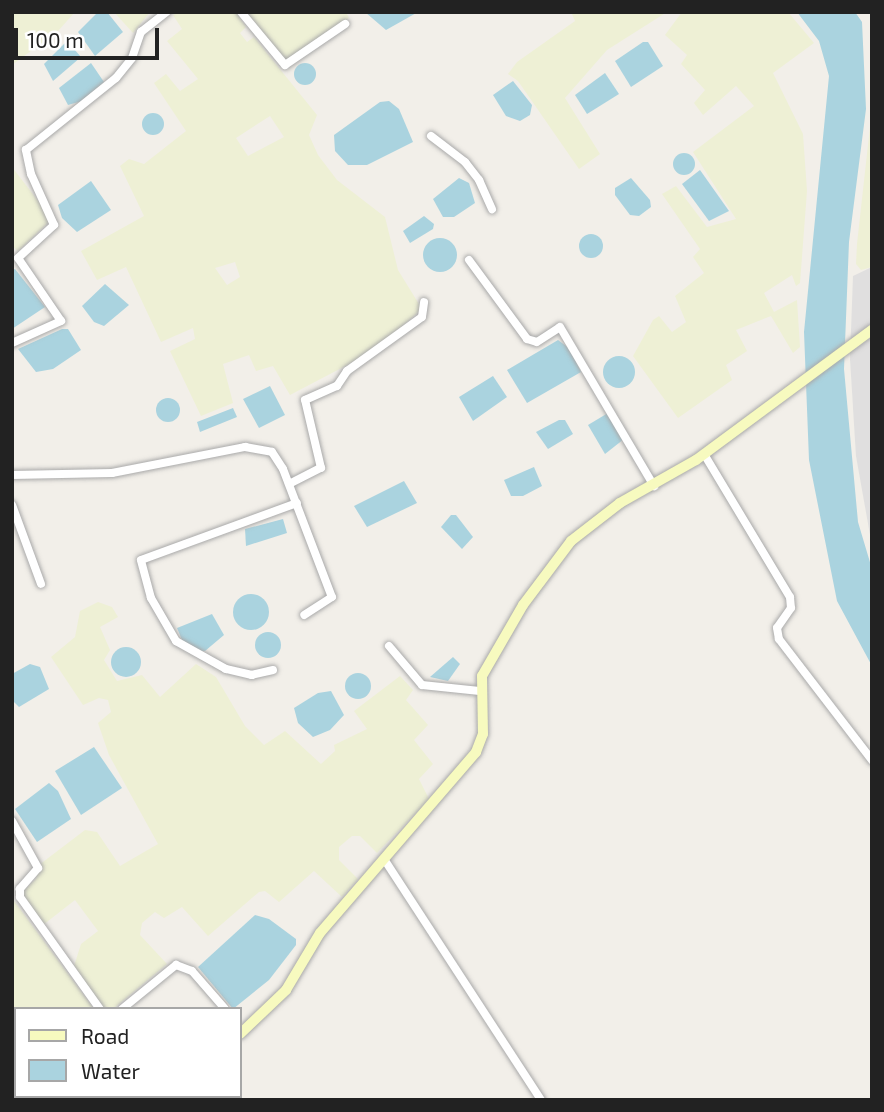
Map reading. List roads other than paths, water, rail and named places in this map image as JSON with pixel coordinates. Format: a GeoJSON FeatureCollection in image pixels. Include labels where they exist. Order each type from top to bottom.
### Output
{"type":"FeatureCollection","features":[{"type":"Feature","properties":{"kind":"main road"},"geometry":{"type":"LineString","coordinates":[[242,1030],[286,990],[320,933],[476,752],[484,726],[480,691],[482,676],[504,636],[571,541],[620,503],[654,486],[704,454],[868,333]]}},
{"type":"Feature","properties":{"kind":"street"},"geometry":{"type":"LineString","coordinates":[[12,344],[61,321],[15,259],[54,225],[31,174],[26,150],[116,78],[132,58],[141,32],[167,12]]}},
{"type":"Feature","properties":{"kind":"street"},"geometry":{"type":"LineString","coordinates":[[241,12],[285,65],[345,24]]}},
{"type":"Feature","properties":{"kind":"street"},"geometry":{"type":"LineString","coordinates":[[431,136],[465,162],[492,209]]}},
{"type":"Feature","properties":{"kind":"street"},"geometry":{"type":"LineString","coordinates":[[469,260],[527,340],[537,342],[560,327],[654,486]]}},
{"type":"Feature","properties":{"kind":"street"},"geometry":{"type":"LineString","coordinates":[[289,484],[321,468],[305,400],[337,386],[347,371],[422,317],[424,302]]}},
{"type":"Feature","properties":{"kind":"street"},"geometry":{"type":"LineString","coordinates":[[12,475],[112,473],[245,447],[272,452],[297,503],[332,597],[304,615]]}},
{"type":"Feature","properties":{"kind":"street"},"geometry":{"type":"LineString","coordinates":[[704,454],[790,597],[791,608],[777,628],[779,639],[872,760]]}},
{"type":"Feature","properties":{"kind":"street"},"geometry":{"type":"LineString","coordinates":[[273,670],[252,675],[226,669],[176,640],[151,598],[141,560],[297,503]]}},
{"type":"Feature","properties":{"kind":"street"},"geometry":{"type":"LineString","coordinates":[[12,505],[41,584]]}},
{"type":"Feature","properties":{"kind":"street"},"geometry":{"type":"LineString","coordinates":[[389,646],[422,685],[480,691]]}},
{"type":"Feature","properties":{"kind":"street"},"geometry":{"type":"LineString","coordinates":[[12,821],[38,868],[20,889],[20,897],[99,1007]]}},
{"type":"Feature","properties":{"kind":"street"},"geometry":{"type":"LineString","coordinates":[[384,859],[541,1100]]}},
{"type":"Feature","properties":{"kind":"street"},"geometry":{"type":"LineString","coordinates":[[124,1007],[176,965],[192,971],[223,1007]]}},
{"type":"Feature","properties":{"kind":"water"},"geometry":{"type":"Polygon","coordinates":[[[98,12],[107,12],[123,32],[95,56],[78,32],[98,12]]]}},
{"type":"Feature","properties":{"kind":"water"},"geometry":{"type":"Polygon","coordinates":[[[365,12],[418,12],[386,30],[365,12]]]}},
{"type":"Feature","properties":{"kind":"water"},"geometry":{"type":"Polygon","coordinates":[[[797,12],[855,12],[862,22],[866,109],[849,242],[844,369],[858,522],[872,569],[872,666],[837,601],[809,460],[804,332],[829,76],[819,41],[797,12]]]}},
{"type":"Feature","properties":{"kind":"water"},"geometry":{"type":"Polygon","coordinates":[[[67,41],[81,57],[53,81],[44,64],[67,41]]]}},
{"type":"Feature","properties":{"kind":"water"},"geometry":{"type":"Polygon","coordinates":[[[643,42],[648,42],[663,66],[631,87],[615,61],[643,42]]]}},
{"type":"Feature","properties":{"kind":"water"},"geometry":{"type":"Polygon","coordinates":[[[91,63],[104,82],[82,101],[68,105],[59,88],[91,63]]]}},
{"type":"Feature","properties":{"kind":"water"},"geometry":{"type":"Polygon","coordinates":[[[301,63],[309,63],[316,70],[316,78],[309,85],[301,85],[294,78],[294,70],[301,63]]]}},
{"type":"Feature","properties":{"kind":"water"},"geometry":{"type":"Polygon","coordinates":[[[605,73],[619,94],[587,114],[575,95],[605,73]]]}},
{"type":"Feature","properties":{"kind":"water"},"geometry":{"type":"Polygon","coordinates":[[[513,81],[532,105],[530,115],[520,121],[506,116],[493,95],[513,81]]]}},
{"type":"Feature","properties":{"kind":"water"},"geometry":{"type":"Polygon","coordinates":[[[389,101],[399,109],[413,142],[367,165],[348,165],[335,151],[334,135],[380,102],[389,101]]]}},
{"type":"Feature","properties":{"kind":"water"},"geometry":{"type":"Polygon","coordinates":[[[153,113],[161,116],[164,124],[161,132],[153,135],[145,132],[142,124],[145,116],[153,113]]]}},
{"type":"Feature","properties":{"kind":"water"},"geometry":{"type":"Polygon","coordinates":[[[684,153],[692,156],[695,164],[692,172],[684,175],[676,172],[673,164],[676,156],[684,153]]]}},
{"type":"Feature","properties":{"kind":"water"},"geometry":{"type":"Polygon","coordinates":[[[700,170],[729,211],[709,221],[682,184],[700,170]]]}},
{"type":"Feature","properties":{"kind":"water"},"geometry":{"type":"Polygon","coordinates":[[[459,178],[469,183],[475,203],[454,217],[443,217],[433,199],[459,178]]]}},
{"type":"Feature","properties":{"kind":"water"},"geometry":{"type":"Polygon","coordinates":[[[631,178],[650,200],[651,207],[639,216],[630,215],[615,195],[615,188],[631,178]]]}},
{"type":"Feature","properties":{"kind":"water"},"geometry":{"type":"Polygon","coordinates":[[[91,181],[111,210],[77,232],[62,218],[58,205],[91,181]]]}},
{"type":"Feature","properties":{"kind":"water"},"geometry":{"type":"Polygon","coordinates":[[[424,216],[434,224],[433,229],[410,243],[403,231],[424,216]]]}},
{"type":"Feature","properties":{"kind":"water"},"geometry":{"type":"Polygon","coordinates":[[[586,234],[596,234],[603,241],[603,251],[596,258],[586,258],[579,251],[579,241],[586,234]]]}},
{"type":"Feature","properties":{"kind":"water"},"geometry":{"type":"Polygon","coordinates":[[[440,238],[452,243],[457,255],[452,267],[440,272],[428,267],[423,255],[428,243],[440,238]]]}},
{"type":"Feature","properties":{"kind":"water"},"geometry":{"type":"Polygon","coordinates":[[[15,269],[45,307],[12,329],[12,270],[15,269]]]}},
{"type":"Feature","properties":{"kind":"water"},"geometry":{"type":"Polygon","coordinates":[[[105,284],[129,305],[104,326],[94,322],[82,306],[105,284]]]}},
{"type":"Feature","properties":{"kind":"water"},"geometry":{"type":"Polygon","coordinates":[[[62,329],[68,329],[81,350],[53,369],[36,372],[18,349],[62,329]]]}},
{"type":"Feature","properties":{"kind":"water"},"geometry":{"type":"Polygon","coordinates":[[[558,340],[570,349],[581,372],[527,403],[507,370],[558,340]]]}},
{"type":"Feature","properties":{"kind":"water"},"geometry":{"type":"Polygon","coordinates":[[[619,356],[630,361],[635,372],[630,383],[619,388],[608,383],[603,372],[608,361],[619,356]]]}},
{"type":"Feature","properties":{"kind":"water"},"geometry":{"type":"Polygon","coordinates":[[[493,376],[507,397],[473,421],[459,397],[493,376]]]}},
{"type":"Feature","properties":{"kind":"water"},"geometry":{"type":"Polygon","coordinates":[[[270,386],[285,415],[259,428],[243,399],[270,386]]]}},
{"type":"Feature","properties":{"kind":"water"},"geometry":{"type":"Polygon","coordinates":[[[168,398],[176,402],[180,410],[176,418],[168,422],[160,418],[156,410],[160,402],[168,398]]]}},
{"type":"Feature","properties":{"kind":"water"},"geometry":{"type":"Polygon","coordinates":[[[233,408],[237,417],[200,432],[197,422],[233,408]]]}},
{"type":"Feature","properties":{"kind":"water"},"geometry":{"type":"Polygon","coordinates":[[[608,413],[624,439],[605,454],[588,425],[608,413]]]}},
{"type":"Feature","properties":{"kind":"water"},"geometry":{"type":"Polygon","coordinates":[[[559,420],[565,420],[573,434],[548,449],[536,432],[559,420]]]}},
{"type":"Feature","properties":{"kind":"water"},"geometry":{"type":"Polygon","coordinates":[[[534,467],[542,486],[523,496],[511,496],[504,480],[534,467]]]}},
{"type":"Feature","properties":{"kind":"water"},"geometry":{"type":"Polygon","coordinates":[[[404,481],[417,503],[367,527],[354,506],[404,481]]]}},
{"type":"Feature","properties":{"kind":"water"},"geometry":{"type":"Polygon","coordinates":[[[451,515],[456,515],[473,537],[462,549],[441,527],[451,515]]]}},
{"type":"Feature","properties":{"kind":"water"},"geometry":{"type":"Polygon","coordinates":[[[283,519],[287,533],[246,546],[245,529],[283,519]]]}},
{"type":"Feature","properties":{"kind":"water"},"geometry":{"type":"Polygon","coordinates":[[[251,594],[264,599],[269,612],[264,625],[251,630],[238,625],[233,612],[238,599],[251,594]]]}},
{"type":"Feature","properties":{"kind":"water"},"geometry":{"type":"Polygon","coordinates":[[[212,614],[224,635],[205,651],[196,651],[182,640],[177,628],[212,614]]]}},
{"type":"Feature","properties":{"kind":"water"},"geometry":{"type":"Polygon","coordinates":[[[268,632],[277,636],[281,645],[277,654],[268,658],[259,654],[255,645],[259,636],[268,632]]]}},
{"type":"Feature","properties":{"kind":"water"},"geometry":{"type":"Polygon","coordinates":[[[126,647],[136,652],[141,662],[136,672],[126,677],[116,672],[111,662],[116,652],[126,647]]]}},
{"type":"Feature","properties":{"kind":"water"},"geometry":{"type":"Polygon","coordinates":[[[453,657],[460,664],[448,681],[430,677],[453,657]]]}},
{"type":"Feature","properties":{"kind":"water"},"geometry":{"type":"Polygon","coordinates":[[[30,664],[40,667],[49,689],[19,707],[12,700],[12,674],[30,664]]]}},
{"type":"Feature","properties":{"kind":"water"},"geometry":{"type":"Polygon","coordinates":[[[358,673],[367,677],[371,686],[367,695],[358,699],[349,695],[345,686],[349,677],[358,673]]]}},
{"type":"Feature","properties":{"kind":"water"},"geometry":{"type":"Polygon","coordinates":[[[331,691],[344,715],[330,730],[313,737],[298,723],[294,708],[318,693],[331,691]]]}},
{"type":"Feature","properties":{"kind":"water"},"geometry":{"type":"Polygon","coordinates":[[[94,747],[122,788],[81,815],[55,771],[94,747]]]}},
{"type":"Feature","properties":{"kind":"water"},"geometry":{"type":"Polygon","coordinates":[[[49,783],[58,791],[71,819],[37,842],[15,809],[49,783]]]}},
{"type":"Feature","properties":{"kind":"water"},"geometry":{"type":"Polygon","coordinates":[[[255,915],[269,919],[296,939],[296,945],[269,980],[235,1007],[231,1007],[198,967],[255,915]]]}}]}
